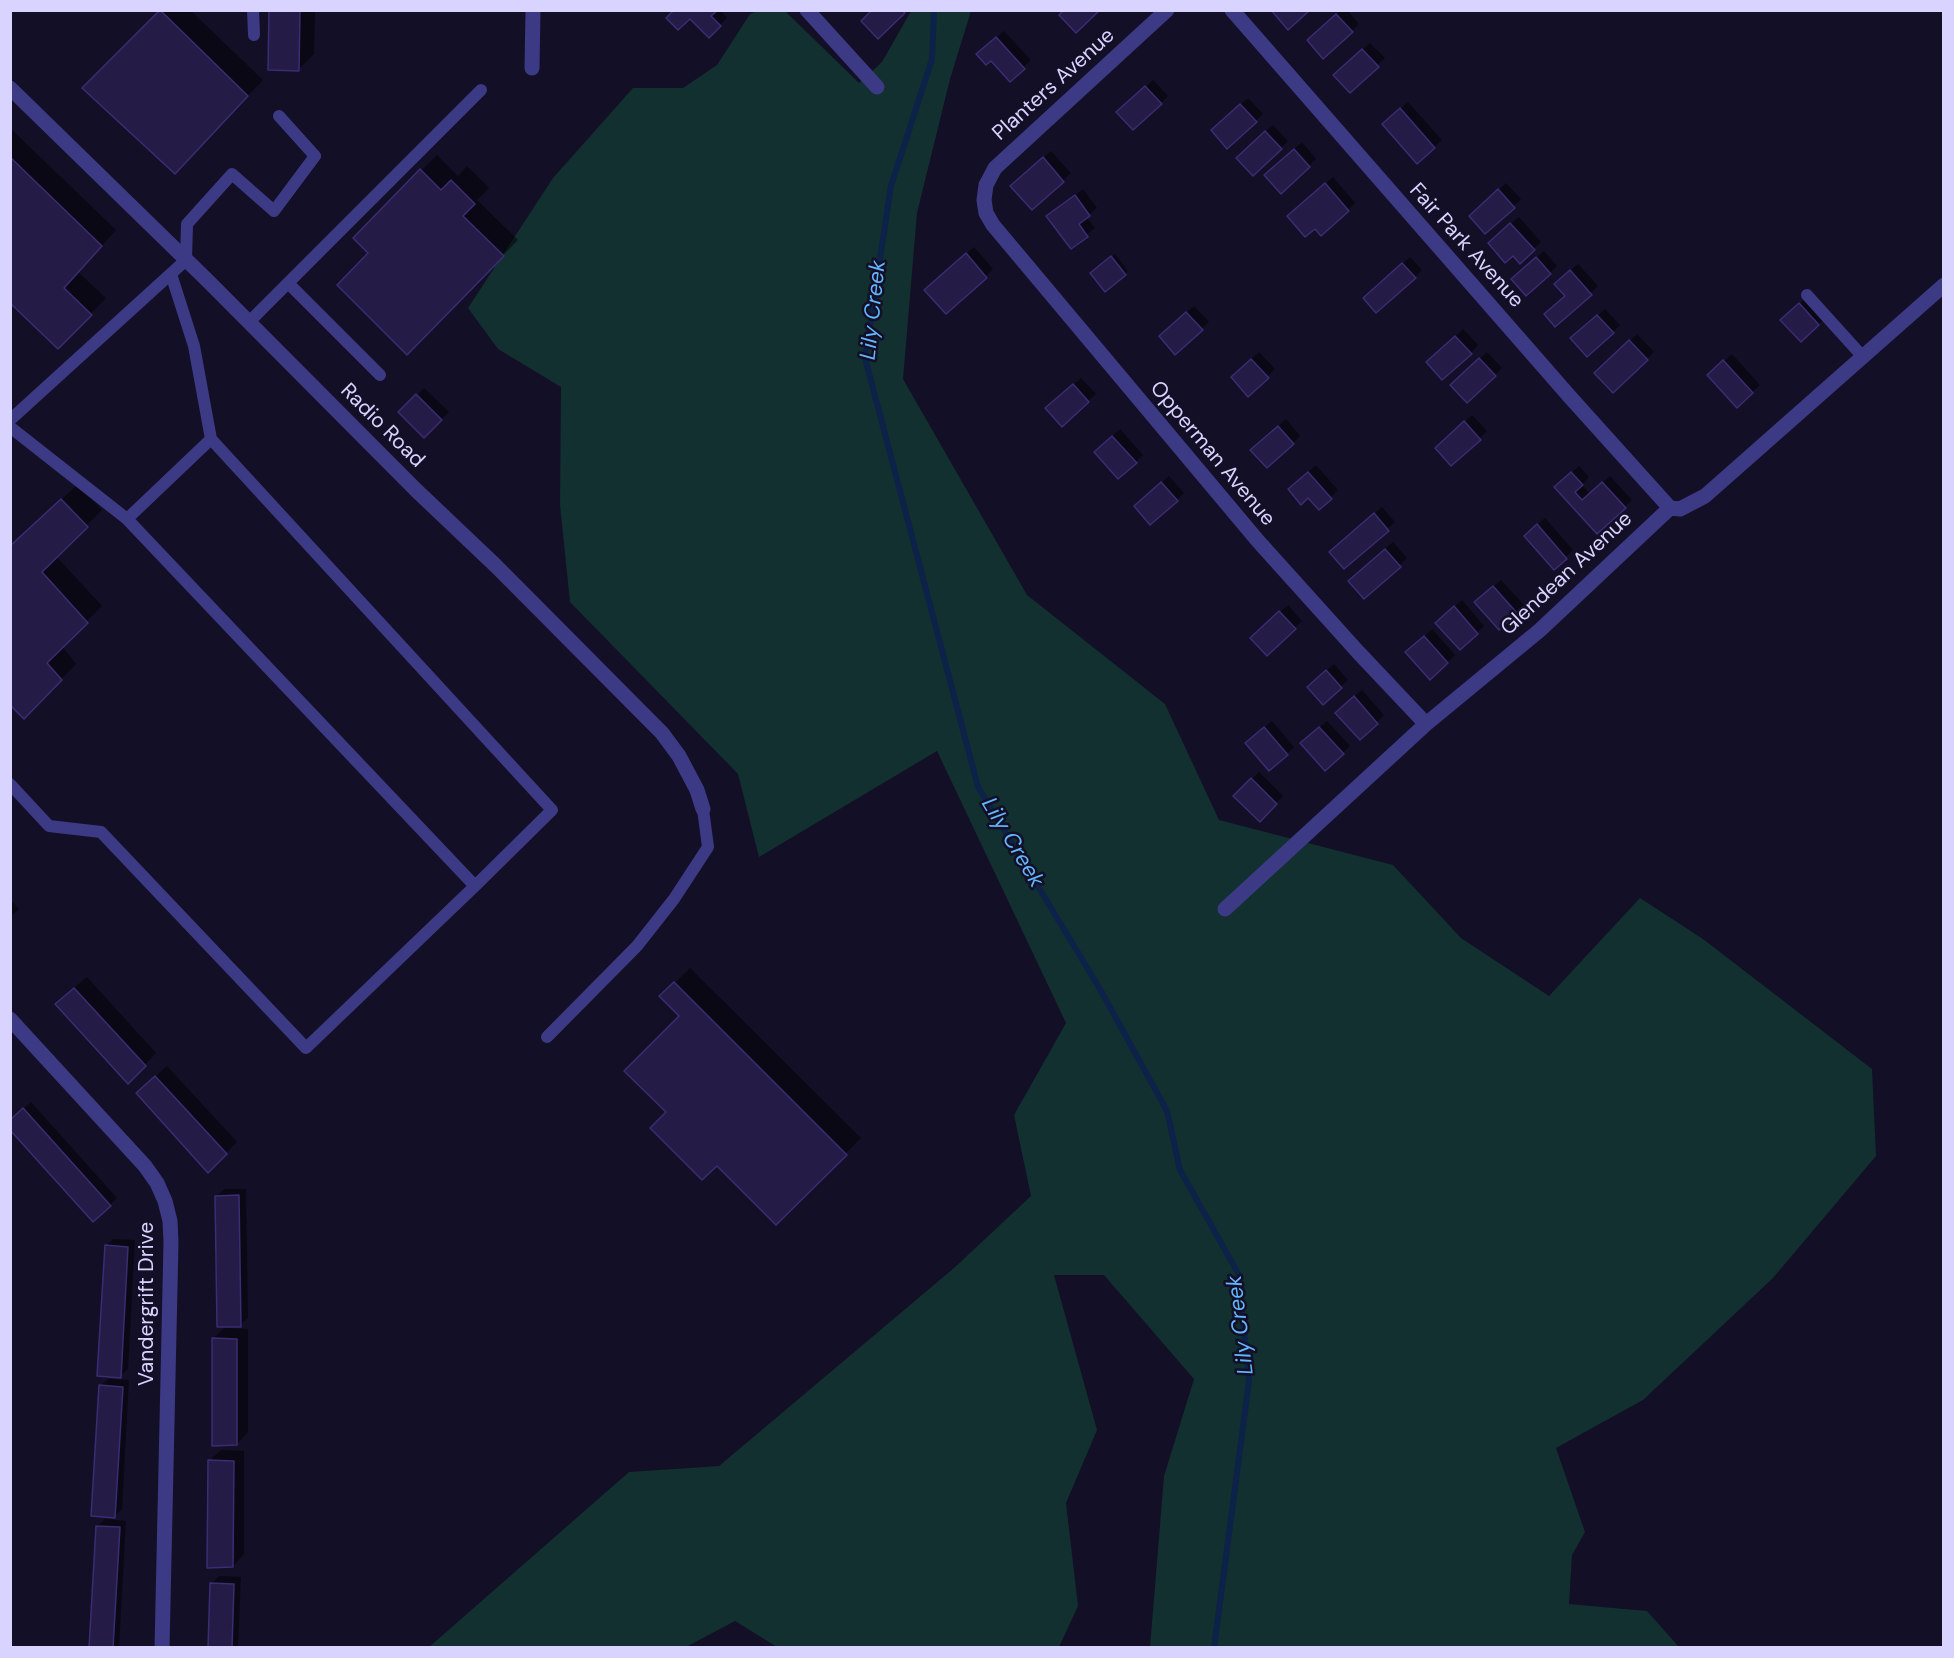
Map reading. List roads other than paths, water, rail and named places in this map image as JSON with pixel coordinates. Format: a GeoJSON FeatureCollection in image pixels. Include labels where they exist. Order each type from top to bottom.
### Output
{"type":"FeatureCollection","features":[{"type":"Feature","properties":{"kind":"street"},"geometry":{"type":"LineString","coordinates":[[532,68],[533,10]]}},
{"type":"Feature","properties":{"kind":"street"},"geometry":{"type":"LineString","coordinates":[[807,10],[878,87]]}},
{"type":"Feature","properties":{"kind":"street","name":"Planters Avenue"},"geometry":{"type":"LineString","coordinates":[[984,200],[986,185],[994,168],[1167,10]]}},
{"type":"Feature","properties":{"kind":"street","name":"Fair Park Avenue"},"geometry":{"type":"LineString","coordinates":[[1232,10],[1670,508]]}},
{"type":"Feature","properties":{"kind":"street","name":"Radio Road"},"geometry":{"type":"LineString","coordinates":[[10,88],[662,733],[679,756],[697,790],[703,809]]}},
{"type":"Feature","properties":{"kind":"street","name":"Opperman Avenue"},"geometry":{"type":"LineString","coordinates":[[984,200],[986,213],[993,225],[1136,397],[1274,558],[1426,724]]}},
{"type":"Feature","properties":{"kind":"street","name":"Glendean Avenue"},"geometry":{"type":"LineString","coordinates":[[1225,909],[1426,724],[1540,630],[1670,508],[1680,509],[1705,496],[1944,285]]}},
{"type":"Feature","properties":{"kind":"street","name":"Vandergrift Drive"},"geometry":{"type":"LineString","coordinates":[[10,1019],[145,1166],[157,1183],[170,1221],[162,1647]]}},
{"type":"Feature","properties":{"kind":"lane"},"geometry":{"type":"LineString","coordinates":[[254,10],[254,35]]}},
{"type":"Feature","properties":{"kind":"lane"},"geometry":{"type":"LineString","coordinates":[[249,322],[481,90]]}},
{"type":"Feature","properties":{"kind":"lane"},"geometry":{"type":"LineString","coordinates":[[10,420],[186,260],[188,224],[232,174],[274,211],[315,156],[279,116]]}},
{"type":"Feature","properties":{"kind":"lane"},"geometry":{"type":"LineString","coordinates":[[10,784],[50,826],[101,832],[306,1048],[552,810],[211,439],[194,346],[171,274]]}},
{"type":"Feature","properties":{"kind":"lane"},"geometry":{"type":"LineString","coordinates":[[288,283],[380,375]]}},
{"type":"Feature","properties":{"kind":"lane"},"geometry":{"type":"LineString","coordinates":[[1807,296],[1863,357]]}},
{"type":"Feature","properties":{"kind":"lane"},"geometry":{"type":"LineString","coordinates":[[10,426],[127,519],[475,886]]}},
{"type":"Feature","properties":{"kind":"lane"},"geometry":{"type":"LineString","coordinates":[[127,519],[211,439]]}},
{"type":"Feature","properties":{"kind":"lane"},"geometry":{"type":"LineString","coordinates":[[547,1037],[637,946],[674,899],[708,847],[703,809]]}},
{"type":"Feature","properties":{"kind":"waterway","name":"Lily Creek"},"geometry":{"type":"LineString","coordinates":[[934,10],[932,59],[891,186],[865,358],[978,787],[1100,989],[1167,1111],[1180,1170],[1238,1273],[1249,1381],[1214,1648]]}}]}
